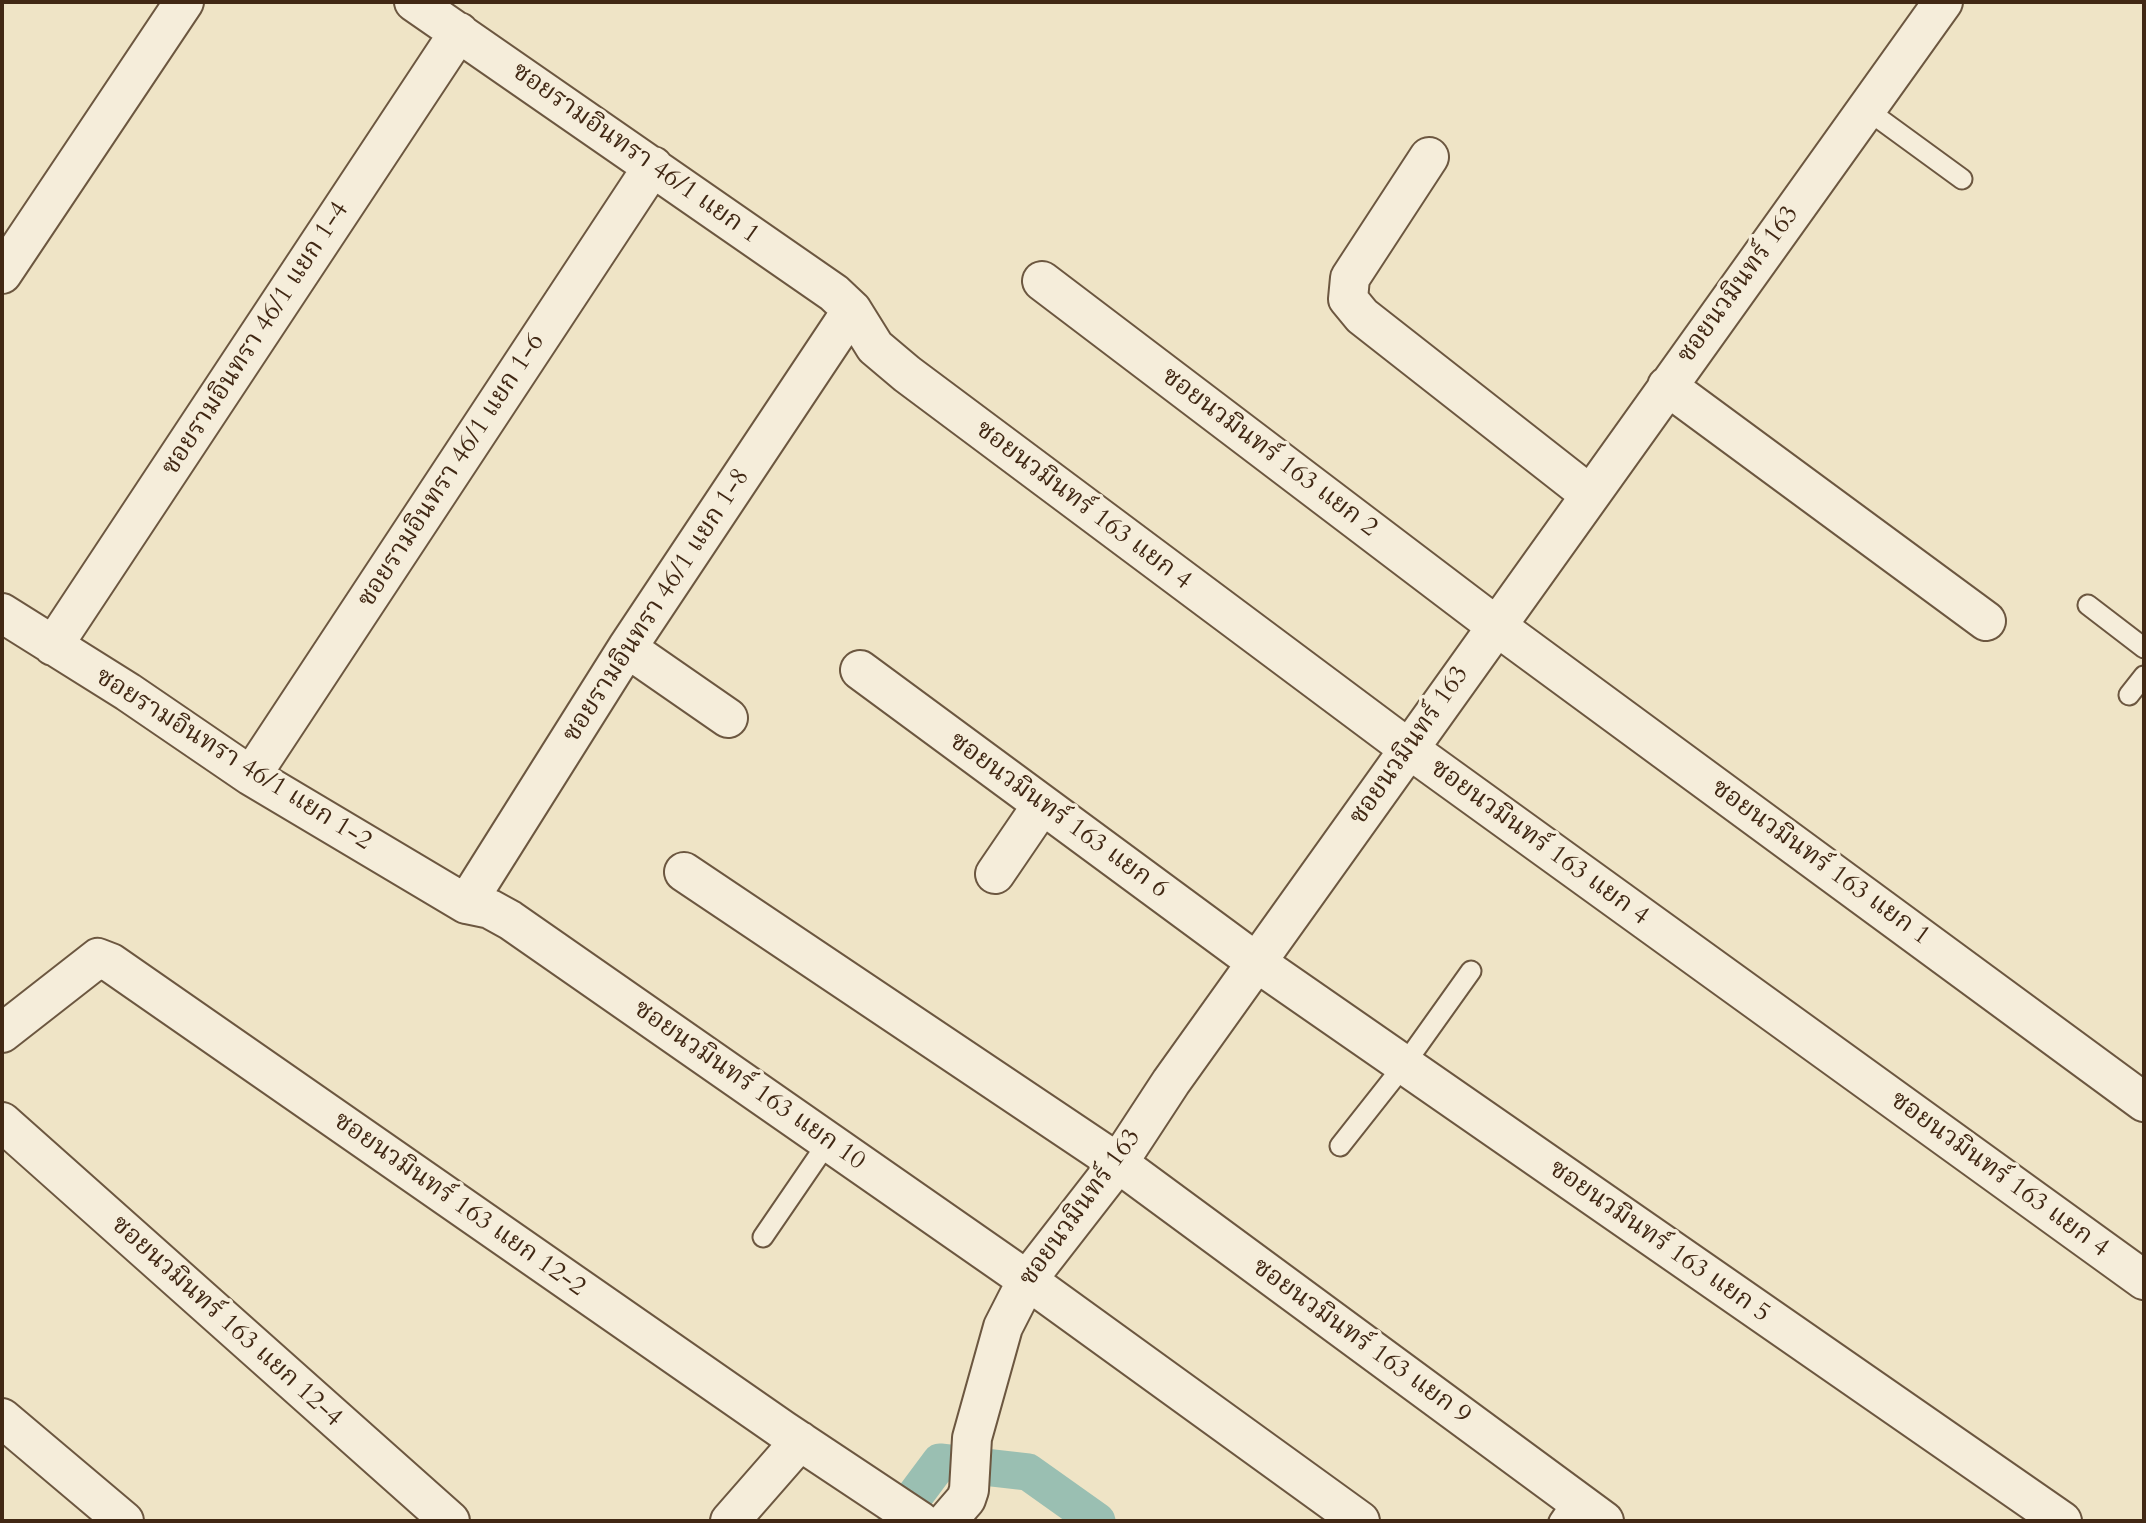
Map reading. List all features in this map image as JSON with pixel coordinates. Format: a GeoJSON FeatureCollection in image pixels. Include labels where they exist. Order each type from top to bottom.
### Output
{"type":"FeatureCollection","features":[{"type":"Feature","properties":{"kind":"street"},"geometry":{"type":"LineString","coordinates":[[2,274],[184,2]]}},
{"type":"Feature","properties":{"kind":"street","name":"ซอยรามอินทรา 46/1 แยก 1"},"geometry":{"type":"LineString","coordinates":[[414,2],[834,293],[852,310]]}},
{"type":"Feature","properties":{"kind":"street","name":"ซอยนวมินทร์ 163"},"geometry":{"type":"LineString","coordinates":[[947,1521],[966,1499],[969,1490],[971,1454],[1003,1328],[1027,1280],[1118,1163],[1171,1082],[1495,625],[1943,2]]}},
{"type":"Feature","properties":{"kind":"street","name":"ซอยรามอินทรา 46/1 แยก 1-4"},"geometry":{"type":"LineString","coordinates":[[53,646],[459,32]]}},
{"type":"Feature","properties":{"kind":"street"},"geometry":{"type":"LineString","coordinates":[[1429,157],[1350,278],[1348,299],[1362,316],[1589,494]]}},
{"type":"Feature","properties":{"kind":"street","name":"ซอยรามอินทรา 46/1 แยก 1-6"},"geometry":{"type":"LineString","coordinates":[[251,776],[653,166]]}},
{"type":"Feature","properties":{"kind":"street","name":"ซอยนวมินทร์ 163 แยก 2"},"geometry":{"type":"LineString","coordinates":[[1042,281],[1495,625]]}},
{"type":"Feature","properties":{"kind":"street","name":"ซอยรามอินทรา 46/1 แยก 1-8"},"geometry":{"type":"LineString","coordinates":[[466,904],[627,648],[852,310]]}},
{"type":"Feature","properties":{"kind":"street","name":"ซอยนวมินทร์ 163 แยก 4"},"geometry":{"type":"LineString","coordinates":[[852,310],[875,347],[906,374],[1409,749],[2144,1280]]}},
{"type":"Feature","properties":{"kind":"street"},"geometry":{"type":"LineString","coordinates":[[1667,386],[1986,621]]}},
{"type":"Feature","properties":{"kind":"street","name":"ซอยรามอินทรา 46/1 แยก 1-2"},"geometry":{"type":"LineString","coordinates":[[2,613],[128,692],[251,776],[466,904]]}},
{"type":"Feature","properties":{"kind":"street","name":"ซอยนวมินทร์ 163 แยก 1"},"geometry":{"type":"LineString","coordinates":[[1495,625],[2144,1102]]}},
{"type":"Feature","properties":{"kind":"street"},"geometry":{"type":"LineString","coordinates":[[627,648],[728,718]]}},
{"type":"Feature","properties":{"kind":"street","name":"ซอยนวมินทร์ 163 แยก 6"},"geometry":{"type":"LineString","coordinates":[[860,670],[1256,962]]}},
{"type":"Feature","properties":{"kind":"street"},"geometry":{"type":"LineString","coordinates":[[995,874],[1042,805]]}},
{"type":"Feature","properties":{"kind":"street","name":"ซอยนวมินทร์ 163 แยก 9"},"geometry":{"type":"LineString","coordinates":[[684,872],[1118,1163],[1566,1510],[1604,1521]]}},
{"type":"Feature","properties":{"kind":"street","name":"ซอยนวมินทร์ 163 แยก 10"},"geometry":{"type":"LineString","coordinates":[[466,904],[490,909],[510,920],[1027,1280]]}},
{"type":"Feature","properties":{"kind":"street","name":"ซอยนวมินทร์ 163 แยก 12-2"},"geometry":{"type":"LineString","coordinates":[[2,1033],[98,958],[111,962],[800,1441],[920,1521]]}},
{"type":"Feature","properties":{"kind":"street","name":"ซอยนวมินทร์ 163 แยก 5"},"geometry":{"type":"LineString","coordinates":[[1256,962],[2062,1521]]}},
{"type":"Feature","properties":{"kind":"street","name":"ซอยนวมินทร์ 163 แยก 12-4"},"geometry":{"type":"LineString","coordinates":[[2,1122],[450,1521]]}},
{"type":"Feature","properties":{"kind":"street"},"geometry":{"type":"LineString","coordinates":[[1027,1280],[1360,1521]]}},
{"type":"Feature","properties":{"kind":"street"},"geometry":{"type":"LineString","coordinates":[[2,1418],[124,1521]]}},
{"type":"Feature","properties":{"kind":"street"},"geometry":{"type":"LineString","coordinates":[[730,1521],[800,1441]]}},
{"type":"Feature","properties":{"kind":"lane"},"geometry":{"type":"LineString","coordinates":[[1866,109],[1962,179]]}},
{"type":"Feature","properties":{"kind":"lane"},"geometry":{"type":"LineString","coordinates":[[2088,605],[2144,648]]}},
{"type":"Feature","properties":{"kind":"lane"},"geometry":{"type":"LineString","coordinates":[[2129,695],[2144,676]]}},
{"type":"Feature","properties":{"kind":"lane"},"geometry":{"type":"LineString","coordinates":[[1340,1146],[1404,1065],[1471,971]]}},
{"type":"Feature","properties":{"kind":"lane"},"geometry":{"type":"LineString","coordinates":[[763,1237],[828,1142]]}},
{"type":"Feature","properties":{"kind":"waterway"},"geometry":{"type":"LineString","coordinates":[[896,1521],[940,1462],[1028,1472],[1097,1521]]}}]}
